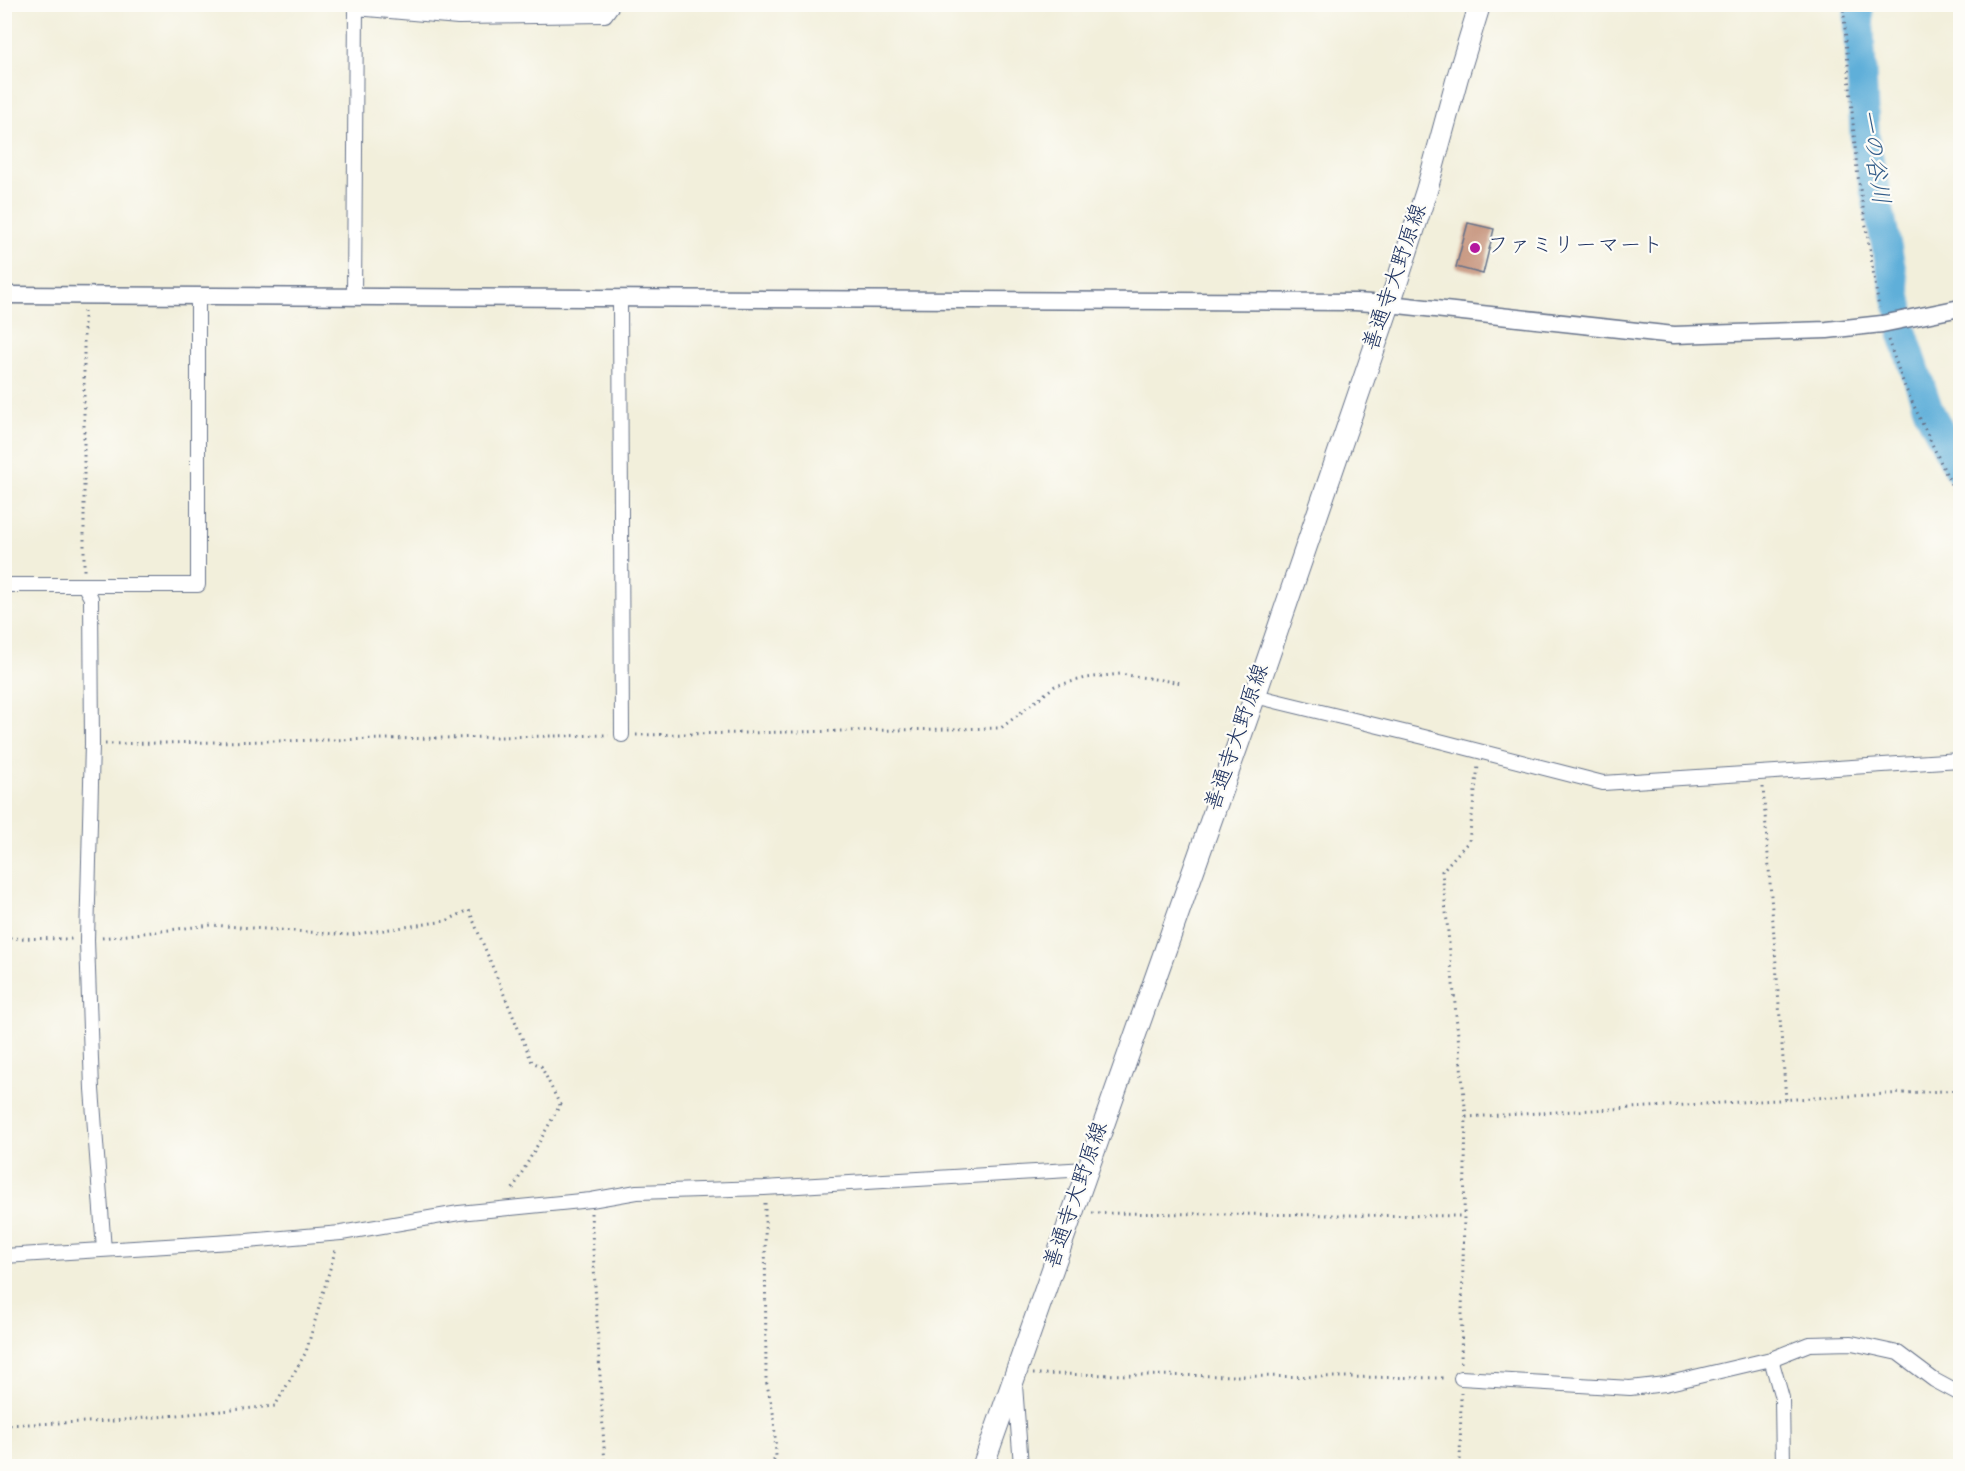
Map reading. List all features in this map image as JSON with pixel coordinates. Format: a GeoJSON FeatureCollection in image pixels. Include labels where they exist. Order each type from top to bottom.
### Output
{"type":"FeatureCollection","features":[{"type":"Feature","properties":{"kind":"main road","name":"善通寺大野原線"},"geometry":{"type":"LineString","coordinates":[[983,1467],[1255,696],[1389,304],[1427,189],[1480,4]]}},
{"type":"Feature","properties":{"kind":"street"},"geometry":{"type":"LineString","coordinates":[[354,297],[356,6],[458,18],[605,15],[613,4]]}},
{"type":"Feature","properties":{"kind":"street"},"geometry":{"type":"LineString","coordinates":[[4,295],[1343,302],[1389,304],[1674,335],[1827,330],[1882,324],[1960,308]]}},
{"type":"Feature","properties":{"kind":"street"},"geometry":{"type":"LineString","coordinates":[[4,585],[198,585],[198,296]]}},
{"type":"Feature","properties":{"kind":"street"},"geometry":{"type":"LineString","coordinates":[[620,300],[622,735]]}},
{"type":"Feature","properties":{"kind":"street"},"geometry":{"type":"LineString","coordinates":[[84,585],[91,598],[92,744],[87,939],[92,1089],[104,1250]]}},
{"type":"Feature","properties":{"kind":"street"},"geometry":{"type":"LineString","coordinates":[[1255,696],[1603,783],[1960,760]]}},
{"type":"Feature","properties":{"kind":"street"},"geometry":{"type":"LineString","coordinates":[[4,1256],[341,1233],[503,1208],[591,1200],[637,1192],[764,1188],[1087,1169]]}},
{"type":"Feature","properties":{"kind":"street"},"geometry":{"type":"LineString","coordinates":[[1461,1378],[1630,1388],[1665,1384],[1771,1359],[1809,1344],[1852,1342],[1898,1353],[1934,1380],[1960,1394]]}},
{"type":"Feature","properties":{"kind":"street"},"geometry":{"type":"LineString","coordinates":[[1771,1359],[1782,1398],[1783,1467]]}},
{"type":"Feature","properties":{"kind":"street"},"geometry":{"type":"LineString","coordinates":[[1015,1374],[1021,1467]]}},
{"type":"Feature","properties":{"kind":"path"},"geometry":{"type":"LineString","coordinates":[[1843,4],[1857,170],[1882,324],[1905,387],[1960,503]]}},
{"type":"Feature","properties":{"kind":"path"},"geometry":{"type":"LineString","coordinates":[[84,296],[84,585]]}},
{"type":"Feature","properties":{"kind":"path"},"geometry":{"type":"LineString","coordinates":[[92,744],[1001,728],[1055,686],[1086,678],[1120,674],[1182,682]]}},
{"type":"Feature","properties":{"kind":"path"},"geometry":{"type":"LineString","coordinates":[[1460,1467],[1462,1216],[1466,1117],[1442,871],[1469,841],[1480,753]]}},
{"type":"Feature","properties":{"kind":"path"},"geometry":{"type":"LineString","coordinates":[[1762,774],[1786,1100]]}},
{"type":"Feature","properties":{"kind":"path"},"geometry":{"type":"LineString","coordinates":[[4,938],[87,939],[211,925],[349,935],[446,921],[469,910],[532,1062],[541,1066],[560,1105],[503,1208]]}},
{"type":"Feature","properties":{"kind":"path"},"geometry":{"type":"LineString","coordinates":[[1466,1117],[1960,1090]]}},
{"type":"Feature","properties":{"kind":"path"},"geometry":{"type":"LineString","coordinates":[[764,1188],[766,1380],[774,1417],[776,1456],[771,1467]]}},
{"type":"Feature","properties":{"kind":"path"},"geometry":{"type":"LineString","coordinates":[[591,1200],[605,1467]]}},
{"type":"Feature","properties":{"kind":"path"},"geometry":{"type":"LineString","coordinates":[[1074,1212],[1462,1216]]}},
{"type":"Feature","properties":{"kind":"path"},"geometry":{"type":"LineString","coordinates":[[4,1425],[113,1421],[275,1406],[306,1352],[341,1233]]}},
{"type":"Feature","properties":{"kind":"path"},"geometry":{"type":"LineString","coordinates":[[1015,1374],[1461,1378]]}},
{"type":"Feature","properties":{"kind":"building","name":"ファミリーマート"},"geometry":{"type":"Polygon","coordinates":[[[1468,223],[1494,229],[1483,274],[1456,267],[1468,223]]]}},
{"type":"Feature","properties":{"kind":"waterway","name":"一の谷川"},"geometry":{"type":"LineString","coordinates":[[1858,4],[1865,142],[1899,307]]}},
{"type":"Feature","properties":{"kind":"waterway","name":"一の谷川"},"geometry":{"type":"LineString","coordinates":[[1903,334],[1928,409],[1960,471]]}},
{"type":"Feature","properties":{"kind":"place","name":"ファミリーマート"},"geometry":{"type":"Point","coordinates":[1475,248]}}]}
